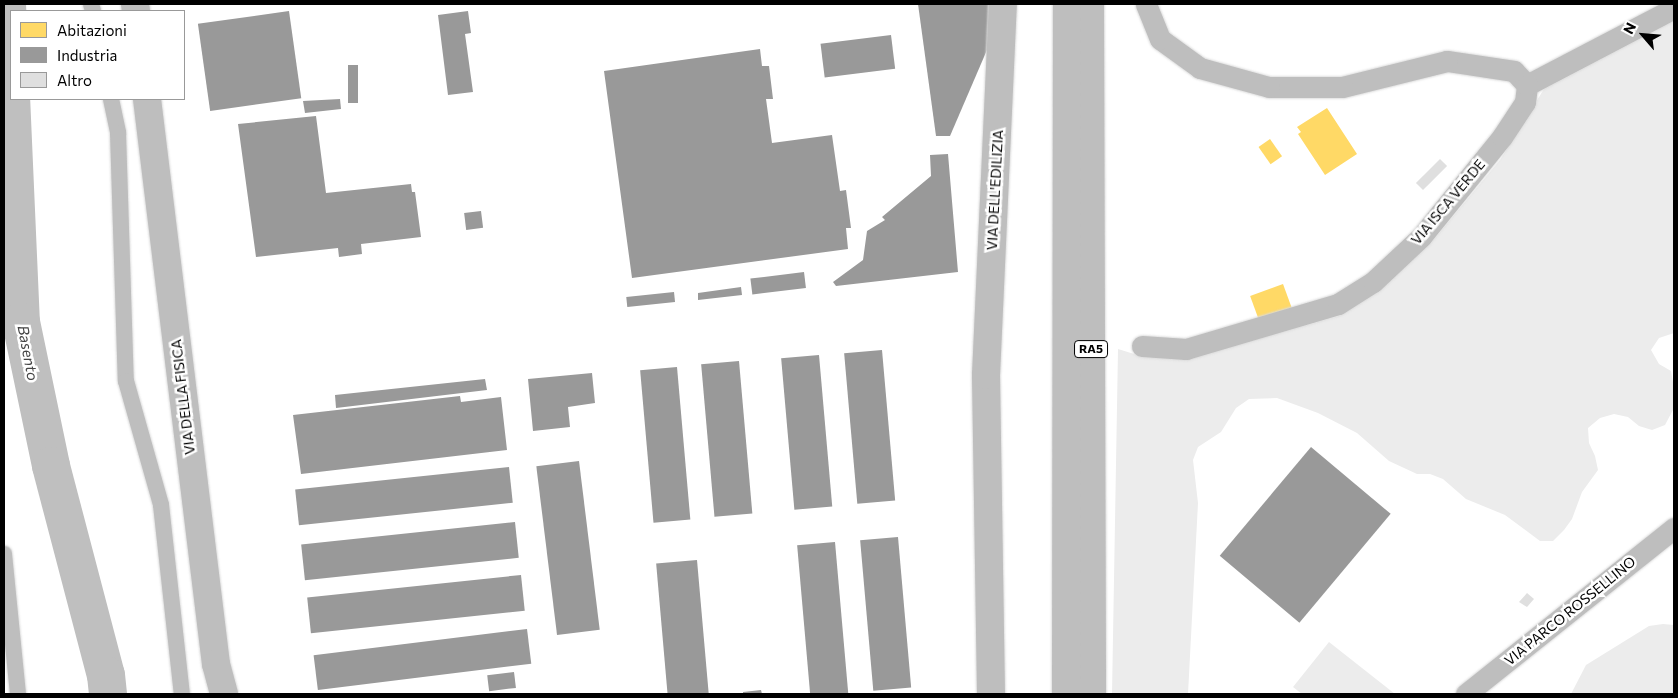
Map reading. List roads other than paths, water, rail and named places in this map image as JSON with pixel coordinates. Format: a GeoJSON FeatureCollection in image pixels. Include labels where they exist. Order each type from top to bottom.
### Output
{"type":"FeatureCollection","features":[{"type":"Feature","properties":{"kind":"main road","name":"VIA DELL'EDILIZIA"},"geometry":{"type":"LineString","coordinates":[[991,694],[986,375],[1002,4]]}},
{"type":"Feature","properties":{"kind":"main road","name":"RA5"},"geometry":{"type":"LineString","coordinates":[[1066,694],[1067,4]]}},
{"type":"Feature","properties":{"kind":"main road","name":"RA5"},"geometry":{"type":"LineString","coordinates":[[1090,4],[1092,694]]}},
{"type":"Feature","properties":{"kind":"main road","name":"VIA DELLA FISICA"},"geometry":{"type":"LineString","coordinates":[[147,100],[216,664],[224,694]]}},
{"type":"Feature","properties":{"kind":"street"},"geometry":{"type":"LineString","coordinates":[[1146,4],[1160,39],[1200,68],[1269,88],[1342,87],[1447,61],[1514,71],[1527,85],[1674,8]]}},
{"type":"Feature","properties":{"kind":"street","name":"VIA ISCA VERDE"},"geometry":{"type":"LineString","coordinates":[[1142,346],[1186,348],[1338,304],[1373,282],[1421,237],[1502,137],[1525,102],[1527,85]]}},
{"type":"Feature","properties":{"kind":"street"},"geometry":{"type":"LineString","coordinates":[[111,100],[118,133],[126,381],[160,504],[182,694]]}},
{"type":"Feature","properties":{"kind":"street","name":"VIA PARCO ROSSELLINO"},"geometry":{"type":"LineString","coordinates":[[1466,694],[1674,528]]}},
{"type":"Feature","properties":{"kind":"street"},"geometry":{"type":"LineString","coordinates":[[4,554],[18,694]]}},
{"type":"Feature","properties":{"kind":"waterway","name":"Basento"},"geometry":{"type":"LineString","coordinates":[[7,4],[10,72]]}},
{"type":"Feature","properties":{"kind":"waterway","name":"Basento"},"geometry":{"type":"LineString","coordinates":[[11,100],[21,322],[51,466],[106,675],[108,694]]}}]}
